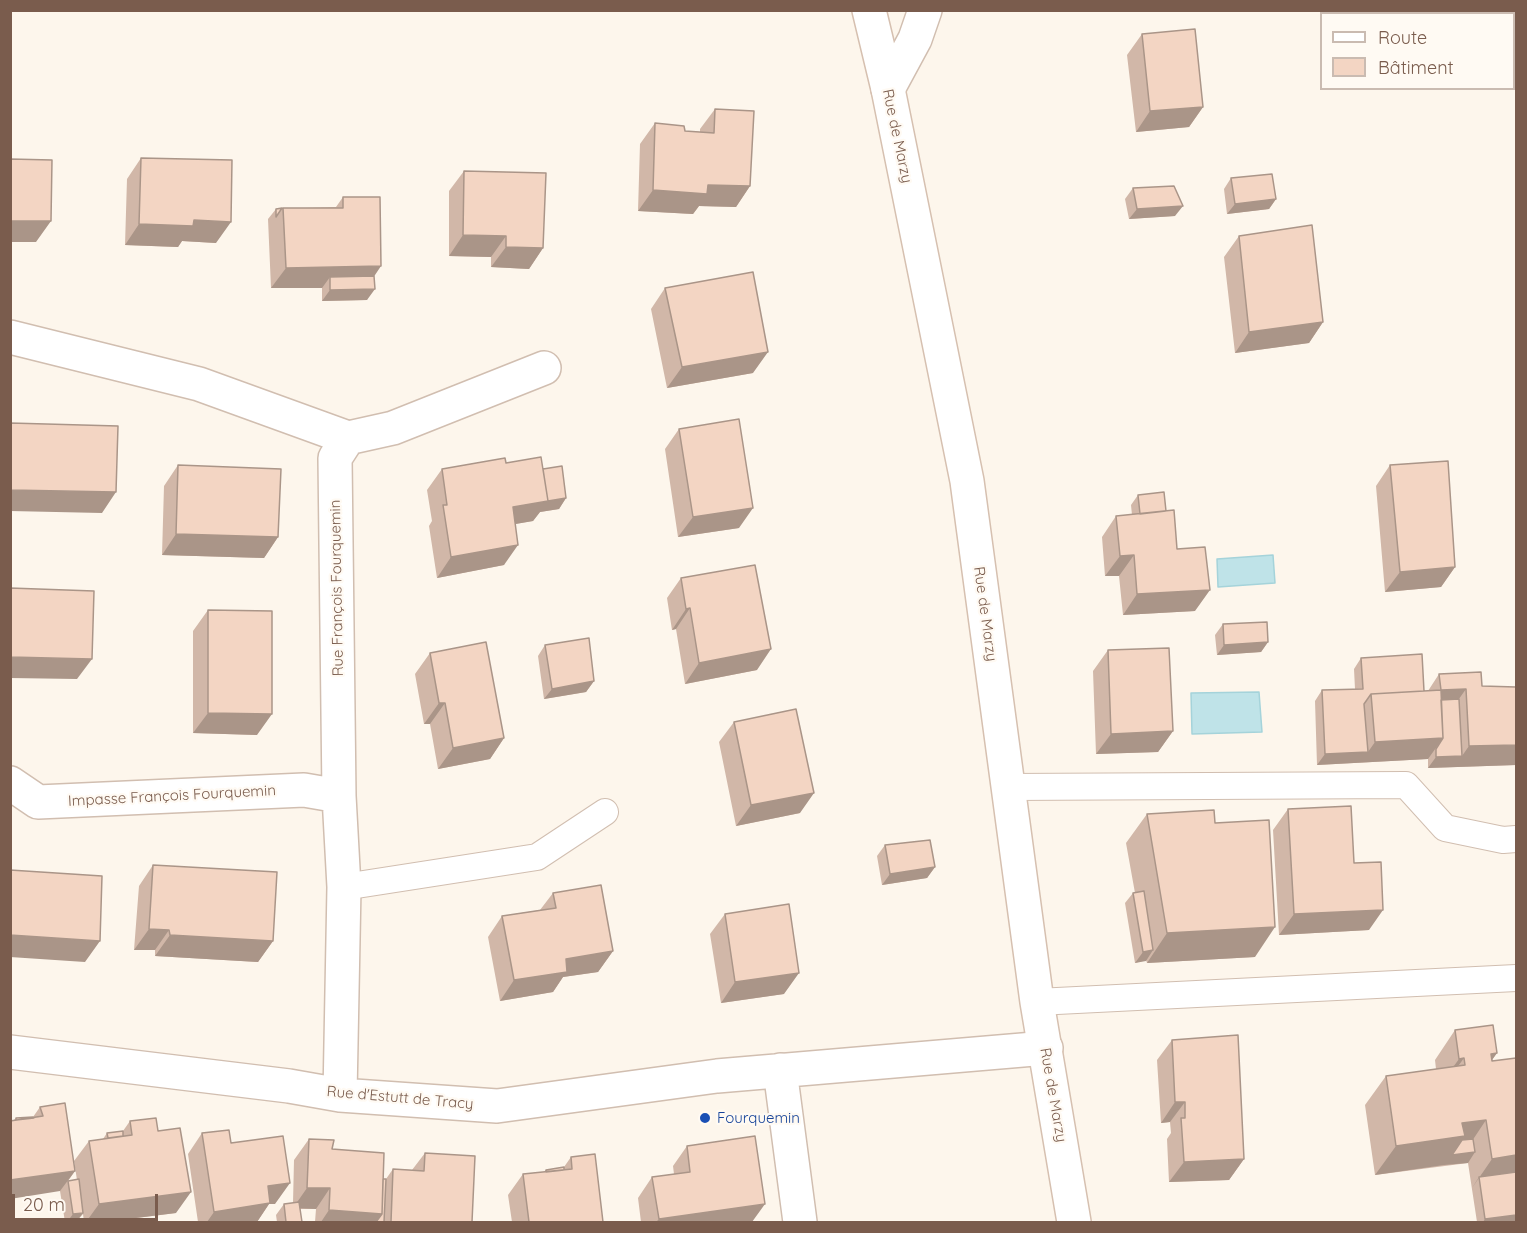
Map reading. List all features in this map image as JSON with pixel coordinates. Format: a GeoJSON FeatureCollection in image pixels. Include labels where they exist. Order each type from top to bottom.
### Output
{"type":"FeatureCollection","features":[{"type":"Feature","properties":{"kind":"street","name":"Rue de Marzy"},"geometry":{"type":"LineString","coordinates":[[869,10],[888,89],[967,481],[1037,1002],[1074,1222]]}},
{"type":"Feature","properties":{"kind":"street"},"geometry":{"type":"LineString","coordinates":[[888,89],[915,39],[925,10]]}},
{"type":"Feature","properties":{"kind":"street"},"geometry":{"type":"LineString","coordinates":[[10,337],[199,384],[348,438],[393,428],[544,368]]}},
{"type":"Feature","properties":{"kind":"street","name":"Rue François Fourquemin"},"geometry":{"type":"LineString","coordinates":[[340,1095],[344,887],[339,796],[335,458],[348,438]]}},
{"type":"Feature","properties":{"kind":"street","name":"Impasse François Fourquemin"},"geometry":{"type":"LineString","coordinates":[[10,783],[38,802],[304,790],[339,796]]}},
{"type":"Feature","properties":{"kind":"street","name":"Rue d'Estutt de Tracy"},"geometry":{"type":"LineString","coordinates":[[10,1052],[289,1086],[340,1095],[497,1106],[717,1076],[1046,1048]]}},
{"type":"Feature","properties":{"kind":"street"},"geometry":{"type":"LineString","coordinates":[[780,1070],[801,1222]]}},
{"type":"Feature","properties":{"kind":"lane"},"geometry":{"type":"LineString","coordinates":[[1009,787],[1406,785],[1445,828],[1503,840],[1516,839]]}},
{"type":"Feature","properties":{"kind":"lane"},"geometry":{"type":"LineString","coordinates":[[344,887],[537,857],[605,812]]}},
{"type":"Feature","properties":{"kind":"lane"},"geometry":{"type":"LineString","coordinates":[[1037,1002],[1516,978]]}},
{"type":"Feature","properties":{"kind":"lane","name":"Rue d'Estutt de Tracy"},"geometry":{"type":"LineString","coordinates":[[717,1076],[750,1059],[879,1046],[904,1060]]}},
{"type":"Feature","properties":{"kind":"water"},"geometry":{"type":"Polygon","coordinates":[[[1273,555],[1275,583],[1218,587],[1217,559],[1273,555]]]}},
{"type":"Feature","properties":{"kind":"water"},"geometry":{"type":"Polygon","coordinates":[[[1259,692],[1262,732],[1192,734],[1191,693],[1259,692]]]}},
{"type":"Feature","properties":{"kind":"building"},"geometry":{"type":"Polygon","coordinates":[[[1195,29],[1203,107],[1150,111],[1142,34],[1195,29]]]}},
{"type":"Feature","properties":{"kind":"building"},"geometry":{"type":"Polygon","coordinates":[[[715,109],[754,111],[750,186],[708,185],[707,194],[653,190],[655,123],[684,126],[685,131],[714,133],[715,109]]]}},
{"type":"Feature","properties":{"kind":"building"},"geometry":{"type":"Polygon","coordinates":[[[141,158],[232,160],[231,222],[194,220],[193,226],[139,224],[141,158]]]}},
{"type":"Feature","properties":{"kind":"building"},"geometry":{"type":"Polygon","coordinates":[[[10,159],[52,160],[51,221],[10,221],[10,159]]]}},
{"type":"Feature","properties":{"kind":"building"},"geometry":{"type":"Polygon","coordinates":[[[464,171],[546,173],[543,248],[506,247],[506,236],[463,235],[464,171]]]}},
{"type":"Feature","properties":{"kind":"building"},"geometry":{"type":"Polygon","coordinates":[[[1272,174],[1276,199],[1235,204],[1231,178],[1272,174]]]}},
{"type":"Feature","properties":{"kind":"building"},"geometry":{"type":"Polygon","coordinates":[[[1174,186],[1183,206],[1137,209],[1133,188],[1174,186]]]}},
{"type":"Feature","properties":{"kind":"building"},"geometry":{"type":"Polygon","coordinates":[[[343,197],[380,197],[381,266],[286,268],[283,208],[343,208],[343,197]]]}},
{"type":"Feature","properties":{"kind":"building"},"geometry":{"type":"Polygon","coordinates":[[[282,208],[276,217],[276,209],[282,208]]]}},
{"type":"Feature","properties":{"kind":"building"},"geometry":{"type":"Polygon","coordinates":[[[1312,225],[1323,322],[1249,332],[1239,236],[1312,225]]]}},
{"type":"Feature","properties":{"kind":"building"},"geometry":{"type":"Polygon","coordinates":[[[753,272],[768,352],[682,367],[665,288],[753,272]]]}},
{"type":"Feature","properties":{"kind":"building"},"geometry":{"type":"Polygon","coordinates":[[[374,276],[375,289],[330,290],[330,277],[374,276]]]}},
{"type":"Feature","properties":{"kind":"building"},"geometry":{"type":"Polygon","coordinates":[[[739,419],[753,508],[693,517],[679,429],[739,419]]]}},
{"type":"Feature","properties":{"kind":"building"},"geometry":{"type":"Polygon","coordinates":[[[10,423],[118,426],[116,492],[10,490],[10,423]]]}},
{"type":"Feature","properties":{"kind":"building"},"geometry":{"type":"Polygon","coordinates":[[[541,457],[548,501],[513,507],[518,545],[451,557],[443,505],[447,505],[442,469],[505,458],[506,463],[541,457]]]}},
{"type":"Feature","properties":{"kind":"building"},"geometry":{"type":"Polygon","coordinates":[[[1448,461],[1455,567],[1400,572],[1390,465],[1448,461]]]}},
{"type":"Feature","properties":{"kind":"building"},"geometry":{"type":"Polygon","coordinates":[[[178,465],[281,469],[278,537],[176,534],[178,465]]]}},
{"type":"Feature","properties":{"kind":"building"},"geometry":{"type":"Polygon","coordinates":[[[562,466],[566,498],[548,501],[543,469],[562,466]]]}},
{"type":"Feature","properties":{"kind":"building"},"geometry":{"type":"Polygon","coordinates":[[[1164,492],[1166,511],[1140,514],[1138,495],[1164,492]]]}},
{"type":"Feature","properties":{"kind":"building"},"geometry":{"type":"Polygon","coordinates":[[[1174,510],[1177,549],[1205,547],[1210,590],[1137,594],[1134,555],[1120,556],[1116,516],[1174,510]]]}},
{"type":"Feature","properties":{"kind":"building"},"geometry":{"type":"Polygon","coordinates":[[[755,565],[771,649],[699,663],[690,608],[686,609],[681,578],[755,565]]]}},
{"type":"Feature","properties":{"kind":"building"},"geometry":{"type":"Polygon","coordinates":[[[10,588],[94,591],[92,659],[10,657],[10,588]]]}},
{"type":"Feature","properties":{"kind":"building"},"geometry":{"type":"Polygon","coordinates":[[[208,610],[272,611],[272,714],[208,713],[208,610]]]}},
{"type":"Feature","properties":{"kind":"building"},"geometry":{"type":"Polygon","coordinates":[[[1267,622],[1268,642],[1224,645],[1223,624],[1267,622]]]}},
{"type":"Feature","properties":{"kind":"building"},"geometry":{"type":"Polygon","coordinates":[[[589,638],[594,681],[552,689],[545,645],[589,638]]]}},
{"type":"Feature","properties":{"kind":"building"},"geometry":{"type":"Polygon","coordinates":[[[486,642],[504,738],[453,748],[445,703],[439,703],[430,653],[486,642]]]}},
{"type":"Feature","properties":{"kind":"building"},"geometry":{"type":"Polygon","coordinates":[[[1169,648],[1173,731],[1111,734],[1108,650],[1169,648]]]}},
{"type":"Feature","properties":{"kind":"building"},"geometry":{"type":"Polygon","coordinates":[[[1422,654],[1424,691],[1371,694],[1364,704],[1368,752],[1325,754],[1322,690],[1363,689],[1361,658],[1422,654]]]}},
{"type":"Feature","properties":{"kind":"building"},"geometry":{"type":"Polygon","coordinates":[[[1481,672],[1482,686],[1516,687],[1516,745],[1469,746],[1466,689],[1441,690],[1439,674],[1481,672]]]}},
{"type":"Feature","properties":{"kind":"building"},"geometry":{"type":"Polygon","coordinates":[[[1441,690],[1443,738],[1375,742],[1371,694],[1441,690]]]}},
{"type":"Feature","properties":{"kind":"building"},"geometry":{"type":"Polygon","coordinates":[[[1459,699],[1462,756],[1436,757],[1436,749],[1443,738],[1441,700],[1459,699]]]}},
{"type":"Feature","properties":{"kind":"building"},"geometry":{"type":"Polygon","coordinates":[[[796,709],[814,793],[751,805],[734,722],[796,709]]]}},
{"type":"Feature","properties":{"kind":"building"},"geometry":{"type":"Polygon","coordinates":[[[1351,806],[1354,863],[1381,862],[1383,910],[1294,914],[1288,809],[1351,806]]]}},
{"type":"Feature","properties":{"kind":"building"},"geometry":{"type":"Polygon","coordinates":[[[1214,810],[1215,823],[1269,820],[1275,927],[1167,933],[1147,814],[1214,810]]]}},
{"type":"Feature","properties":{"kind":"building"},"geometry":{"type":"Polygon","coordinates":[[[930,840],[935,867],[890,874],[885,845],[930,840]]]}},
{"type":"Feature","properties":{"kind":"building"},"geometry":{"type":"Polygon","coordinates":[[[153,865],[277,872],[273,941],[170,935],[169,930],[149,929],[153,865]]]}},
{"type":"Feature","properties":{"kind":"building"},"geometry":{"type":"Polygon","coordinates":[[[10,870],[102,876],[100,941],[10,935],[10,870]]]}},
{"type":"Feature","properties":{"kind":"building"},"geometry":{"type":"Polygon","coordinates":[[[601,885],[613,951],[566,959],[567,972],[514,980],[502,916],[556,908],[553,893],[601,885]]]}},
{"type":"Feature","properties":{"kind":"building"},"geometry":{"type":"Polygon","coordinates":[[[1144,891],[1153,950],[1143,952],[1133,893],[1144,891]]]}},
{"type":"Feature","properties":{"kind":"building"},"geometry":{"type":"Polygon","coordinates":[[[789,904],[799,973],[735,982],[725,914],[789,904]]]}},
{"type":"Feature","properties":{"kind":"building"},"geometry":{"type":"Polygon","coordinates":[[[1493,1025],[1497,1053],[1491,1054],[1492,1061],[1516,1058],[1516,1155],[1492,1159],[1486,1120],[1462,1123],[1465,1136],[1396,1146],[1386,1076],[1465,1065],[1464,1058],[1459,1059],[1455,1030],[1493,1025]]]}},
{"type":"Feature","properties":{"kind":"building"},"geometry":{"type":"Polygon","coordinates":[[[1238,1035],[1244,1159],[1184,1162],[1181,1118],[1185,1118],[1185,1102],[1175,1102],[1172,1040],[1238,1035]]]}},
{"type":"Feature","properties":{"kind":"building"},"geometry":{"type":"Polygon","coordinates":[[[65,1103],[75,1171],[10,1180],[10,1121],[43,1116],[40,1107],[65,1103]]]}},
{"type":"Feature","properties":{"kind":"building"},"geometry":{"type":"Polygon","coordinates":[[[16,1118],[34,1118],[16,1120],[16,1118]]]}},
{"type":"Feature","properties":{"kind":"building"},"geometry":{"type":"Polygon","coordinates":[[[156,1118],[158,1131],[180,1128],[191,1192],[99,1204],[89,1141],[132,1135],[130,1121],[156,1118]]]}},
{"type":"Feature","properties":{"kind":"building"},"geometry":{"type":"Polygon","coordinates":[[[229,1130],[231,1143],[283,1136],[290,1183],[268,1186],[270,1203],[214,1212],[202,1133],[229,1130]]]}},
{"type":"Feature","properties":{"kind":"building"},"geometry":{"type":"Polygon","coordinates":[[[123,1131],[123,1136],[108,1138],[107,1133],[123,1131]]]}},
{"type":"Feature","properties":{"kind":"building"},"geometry":{"type":"Polygon","coordinates":[[[755,1136],[765,1204],[659,1219],[652,1177],[690,1172],[687,1146],[755,1136]]]}},
{"type":"Feature","properties":{"kind":"building"},"geometry":{"type":"Polygon","coordinates":[[[309,1139],[334,1140],[332,1149],[384,1153],[382,1214],[329,1210],[330,1188],[307,1188],[309,1139]]]}},
{"type":"Feature","properties":{"kind":"building"},"geometry":{"type":"Polygon","coordinates":[[[1473,1139],[1475,1152],[1452,1155],[1462,1140],[1473,1139]]]}},
{"type":"Feature","properties":{"kind":"building"},"geometry":{"type":"Polygon","coordinates":[[[425,1153],[475,1156],[472,1222],[391,1222],[393,1169],[424,1171],[425,1153]]]}},
{"type":"Feature","properties":{"kind":"building"},"geometry":{"type":"Polygon","coordinates":[[[595,1154],[603,1222],[529,1222],[523,1174],[572,1169],[571,1157],[595,1154]]]}},
{"type":"Feature","properties":{"kind":"building"},"geometry":{"type":"Polygon","coordinates":[[[564,1167],[564,1170],[546,1172],[546,1170],[564,1167]]]}},
{"type":"Feature","properties":{"kind":"building"},"geometry":{"type":"Polygon","coordinates":[[[1516,1172],[1516,1215],[1485,1219],[1479,1177],[1516,1172]]]}},
{"type":"Feature","properties":{"kind":"building"},"geometry":{"type":"Polygon","coordinates":[[[79,1179],[83,1213],[73,1214],[68,1181],[79,1179]]]}},
{"type":"Feature","properties":{"kind":"building"},"geometry":{"type":"Polygon","coordinates":[[[383,1179],[386,1179],[384,1222],[376,1222],[382,1214],[383,1179]]]}},
{"type":"Feature","properties":{"kind":"building"},"geometry":{"type":"Polygon","coordinates":[[[299,1202],[302,1222],[286,1222],[284,1204],[299,1202]]]}},
{"type":"Feature","properties":{"kind":"place","name":"Fourquemin"},"geometry":{"type":"Point","coordinates":[705,1118]}}]}
